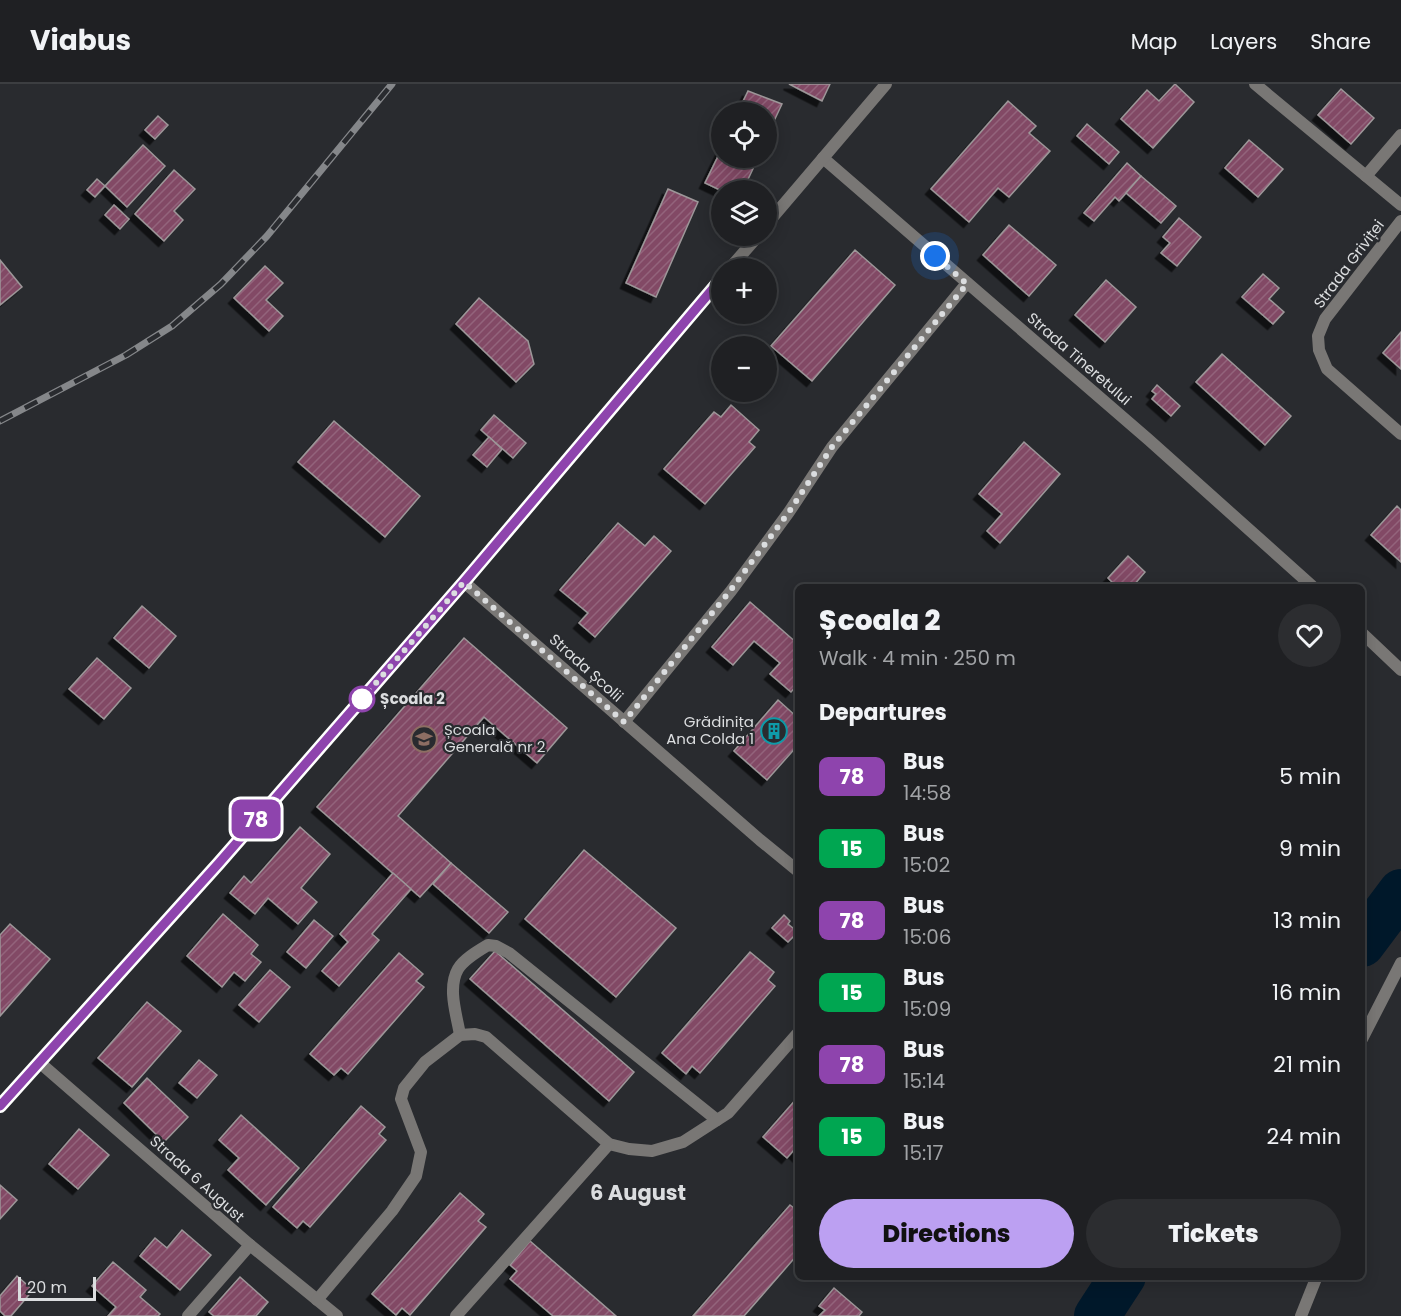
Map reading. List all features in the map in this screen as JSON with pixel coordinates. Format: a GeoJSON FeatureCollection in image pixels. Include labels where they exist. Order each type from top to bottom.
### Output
{"type":"FeatureCollection","features":[{"type":"Feature","properties":{"kind":"street"},"geometry":{"type":"LineString","coordinates":[[777,212],[886,84]]}},
{"type":"Feature","properties":{"kind":"street"},"geometry":{"type":"LineString","coordinates":[[1255,84],[1401,205]]}},
{"type":"Feature","properties":{"kind":"street"},"geometry":{"type":"LineString","coordinates":[[1366,176],[1401,135]]}},
{"type":"Feature","properties":{"kind":"street","name":"Strada Tineretului"},"geometry":{"type":"LineString","coordinates":[[823,158],[1149,440],[1310,584]]}},
{"type":"Feature","properties":{"kind":"street","name":"Strada Griviței"},"geometry":{"type":"LineString","coordinates":[[1401,221],[1325,319],[1318,336],[1319,350],[1327,369],[1401,434]]}},
{"type":"Feature","properties":{"kind":"street"},"geometry":{"type":"LineString","coordinates":[[739,258],[749,246]]}},
{"type":"Feature","properties":{"kind":"street"},"geometry":{"type":"LineString","coordinates":[[624,722],[730,591],[789,512],[832,447],[967,284]]}},
{"type":"Feature","properties":{"kind":"street"},"geometry":{"type":"LineString","coordinates":[[0,1106],[219,863],[464,582],[711,291]]}},
{"type":"Feature","properties":{"kind":"street","name":"Strada Școlii"},"geometry":{"type":"LineString","coordinates":[[464,582],[795,868]]}},
{"type":"Feature","properties":{"kind":"street"},"geometry":{"type":"LineString","coordinates":[[1365,636],[1401,670]]}},
{"type":"Feature","properties":{"kind":"street"},"geometry":{"type":"LineString","coordinates":[[460,1035],[453,988],[458,969],[471,956],[488,945],[496,946],[509,953],[717,1120]]}},
{"type":"Feature","properties":{"kind":"street"},"geometry":{"type":"LineString","coordinates":[[1365,1033],[1401,963]]}},
{"type":"Feature","properties":{"kind":"street"},"geometry":{"type":"LineString","coordinates":[[317,1300],[393,1211],[416,1176],[421,1152],[401,1099],[404,1088],[425,1062],[460,1035],[475,1034],[486,1037],[609,1144],[652,1151],[683,1142],[728,1113],[795,1036]]}},
{"type":"Feature","properties":{"kind":"street","name":"Strada 6 August"},"geometry":{"type":"LineString","coordinates":[[39,1062],[250,1245],[337,1316]]}},
{"type":"Feature","properties":{"kind":"street"},"geometry":{"type":"LineString","coordinates":[[456,1316],[609,1144]]}},
{"type":"Feature","properties":{"kind":"street"},"geometry":{"type":"LineString","coordinates":[[188,1316],[250,1245]]}},
{"type":"Feature","properties":{"kind":"street"},"geometry":{"type":"LineString","coordinates":[[1301,1316],[1315,1280]]}},
{"type":"Feature","properties":{"kind":"building"},"geometry":{"type":"Polygon","coordinates":[[[789,84],[830,84],[822,101],[789,84]]]}},
{"type":"Feature","properties":{"kind":"building"},"geometry":{"type":"Polygon","coordinates":[[[1175,84],[1194,102],[1153,148],[1121,119],[1147,90],[1159,101],[1175,84]]]}},
{"type":"Feature","properties":{"kind":"building"},"geometry":{"type":"Polygon","coordinates":[[[1341,89],[1374,118],[1351,144],[1318,115],[1341,89]]]}},
{"type":"Feature","properties":{"kind":"building"},"geometry":{"type":"Polygon","coordinates":[[[748,91],[777,102],[743,102],[748,91]]]}},
{"type":"Feature","properties":{"kind":"building"},"geometry":{"type":"Polygon","coordinates":[[[1008,101],[1036,126],[1029,133],[1050,151],[1009,197],[998,188],[969,222],[931,189],[1008,101]]]}},
{"type":"Feature","properties":{"kind":"building"},"geometry":{"type":"Polygon","coordinates":[[[777,102],[782,104],[777,115],[777,102]]]}},
{"type":"Feature","properties":{"kind":"building"},"geometry":{"type":"Polygon","coordinates":[[[158,116],[168,125],[155,139],[145,130],[158,116]]]}},
{"type":"Feature","properties":{"kind":"building"},"geometry":{"type":"Polygon","coordinates":[[[1087,124],[1119,152],[1109,164],[1077,136],[1087,124]]]}},
{"type":"Feature","properties":{"kind":"building"},"geometry":{"type":"Polygon","coordinates":[[[1249,140],[1283,169],[1258,197],[1225,168],[1249,140]]]}},
{"type":"Feature","properties":{"kind":"building"},"geometry":{"type":"Polygon","coordinates":[[[143,145],[165,166],[127,207],[105,186],[143,145]]]}},
{"type":"Feature","properties":{"kind":"building"},"geometry":{"type":"Polygon","coordinates":[[[1127,163],[1141,176],[1119,201],[1115,197],[1094,221],[1084,213],[1127,163]]]}},
{"type":"Feature","properties":{"kind":"building"},"geometry":{"type":"Polygon","coordinates":[[[712,168],[753,168],[748,180],[711,180],[711,186],[705,183],[712,168]]]}},
{"type":"Feature","properties":{"kind":"building"},"geometry":{"type":"Polygon","coordinates":[[[174,170],[195,189],[174,211],[183,220],[164,241],[135,214],[174,170]]]}},
{"type":"Feature","properties":{"kind":"building"},"geometry":{"type":"Polygon","coordinates":[[[1141,176],[1176,206],[1161,223],[1126,193],[1141,176]]]}},
{"type":"Feature","properties":{"kind":"building"},"geometry":{"type":"Polygon","coordinates":[[[97,179],[105,186],[95,197],[87,190],[97,179]]]}},
{"type":"Feature","properties":{"kind":"building"},"geometry":{"type":"Polygon","coordinates":[[[668,189],[698,202],[656,297],[626,283],[668,189]]]}},
{"type":"Feature","properties":{"kind":"building"},"geometry":{"type":"Polygon","coordinates":[[[114,205],[129,219],[120,229],[105,215],[114,205]]]}},
{"type":"Feature","properties":{"kind":"building"},"geometry":{"type":"Polygon","coordinates":[[[1179,218],[1201,237],[1177,266],[1161,253],[1170,243],[1163,237],[1179,218]]]}},
{"type":"Feature","properties":{"kind":"building"},"geometry":{"type":"Polygon","coordinates":[[[1009,225],[1056,265],[1029,296],[983,255],[1009,225]]]}},
{"type":"Feature","properties":{"kind":"building"},"geometry":{"type":"Polygon","coordinates":[[[855,250],[895,285],[812,381],[777,351],[777,339],[855,250]]]}},
{"type":"Feature","properties":{"kind":"building"},"geometry":{"type":"Polygon","coordinates":[[[0,260],[22,287],[0,305],[0,260]]]}},
{"type":"Feature","properties":{"kind":"building"},"geometry":{"type":"Polygon","coordinates":[[[265,266],[283,283],[266,300],[283,316],[269,331],[234,298],[265,266]]]}},
{"type":"Feature","properties":{"kind":"building"},"geometry":{"type":"Polygon","coordinates":[[[1263,274],[1279,288],[1269,299],[1284,312],[1273,324],[1242,297],[1263,274]]]}},
{"type":"Feature","properties":{"kind":"building"},"geometry":{"type":"Polygon","coordinates":[[[1106,280],[1136,307],[1105,342],[1075,315],[1106,280]]]}},
{"type":"Feature","properties":{"kind":"building"},"geometry":{"type":"Polygon","coordinates":[[[479,298],[528,341],[534,364],[516,382],[456,324],[479,298]]]}},
{"type":"Feature","properties":{"kind":"building"},"geometry":{"type":"Polygon","coordinates":[[[1401,332],[1401,369],[1383,353],[1401,332]]]}},
{"type":"Feature","properties":{"kind":"building"},"geometry":{"type":"Polygon","coordinates":[[[1222,354],[1291,416],[1265,445],[1196,382],[1222,354]]]}},
{"type":"Feature","properties":{"kind":"building"},"geometry":{"type":"Polygon","coordinates":[[[1157,385],[1180,406],[1171,416],[1152,399],[1156,394],[1152,391],[1157,385]]]}},
{"type":"Feature","properties":{"kind":"building"},"geometry":{"type":"Polygon","coordinates":[[[731,405],[759,430],[749,442],[755,447],[705,504],[664,469],[714,412],[721,417],[731,405]]]}},
{"type":"Feature","properties":{"kind":"building"},"geometry":{"type":"Polygon","coordinates":[[[494,415],[526,443],[513,458],[481,430],[494,415]]]}},
{"type":"Feature","properties":{"kind":"building"},"geometry":{"type":"Polygon","coordinates":[[[334,421],[420,496],[385,537],[298,462],[334,421]]]}},
{"type":"Feature","properties":{"kind":"building"},"geometry":{"type":"Polygon","coordinates":[[[489,437],[502,449],[487,467],[473,455],[489,437]]]}},
{"type":"Feature","properties":{"kind":"building"},"geometry":{"type":"Polygon","coordinates":[[[1024,442],[1060,474],[1000,543],[987,531],[1002,514],[979,494],[1024,442]]]}},
{"type":"Feature","properties":{"kind":"building"},"geometry":{"type":"Polygon","coordinates":[[[1397,506],[1401,510],[1401,562],[1371,535],[1397,506]]]}},
{"type":"Feature","properties":{"kind":"building"},"geometry":{"type":"Polygon","coordinates":[[[618,523],[645,546],[654,536],[671,551],[595,637],[579,623],[588,613],[560,590],[618,523]]]}},
{"type":"Feature","properties":{"kind":"building"},"geometry":{"type":"Polygon","coordinates":[[[1128,556],[1145,572],[1135,584],[1114,584],[1108,578],[1128,556]]]}},
{"type":"Feature","properties":{"kind":"building"},"geometry":{"type":"Polygon","coordinates":[[[750,602],[795,641],[795,687],[791,692],[770,674],[780,663],[754,641],[733,665],[712,647],[750,602]]]}},
{"type":"Feature","properties":{"kind":"building"},"geometry":{"type":"Polygon","coordinates":[[[142,606],[176,636],[149,668],[114,638],[142,606]]]}},
{"type":"Feature","properties":{"kind":"building"},"geometry":{"type":"Polygon","coordinates":[[[464,638],[567,728],[537,763],[484,717],[398,816],[451,863],[420,897],[317,807],[464,638]]]}},
{"type":"Feature","properties":{"kind":"building"},"geometry":{"type":"Polygon","coordinates":[[[97,658],[131,688],[104,719],[69,689],[97,658]]]}},
{"type":"Feature","properties":{"kind":"building","name":"Grădinița Ana Colda 1"},"geometry":{"type":"Polygon","coordinates":[[[778,700],[795,715],[795,748],[767,780],[734,751],[778,700]]]}},
{"type":"Feature","properties":{"kind":"building"},"geometry":{"type":"Polygon","coordinates":[[[300,827],[330,854],[301,888],[317,902],[298,924],[268,898],[255,914],[230,893],[244,876],[251,883],[300,827]]]}},
{"type":"Feature","properties":{"kind":"building"},"geometry":{"type":"Polygon","coordinates":[[[584,850],[676,928],[616,997],[525,919],[584,850]]]}},
{"type":"Feature","properties":{"kind":"building"},"geometry":{"type":"Polygon","coordinates":[[[451,863],[508,912],[489,933],[433,884],[451,863]]]}},
{"type":"Feature","properties":{"kind":"building"},"geometry":{"type":"Polygon","coordinates":[[[393,873],[411,889],[372,934],[379,940],[339,986],[322,971],[348,942],[340,934],[393,873]]]}},
{"type":"Feature","properties":{"kind":"building"},"geometry":{"type":"Polygon","coordinates":[[[223,914],[258,945],[251,954],[261,962],[245,981],[234,972],[222,987],[187,956],[223,914]]]}},
{"type":"Feature","properties":{"kind":"building"},"geometry":{"type":"Polygon","coordinates":[[[784,915],[790,921],[788,924],[795,930],[795,935],[788,942],[772,928],[784,915]]]}},
{"type":"Feature","properties":{"kind":"building"},"geometry":{"type":"Polygon","coordinates":[[[314,920],[333,936],[306,968],[287,952],[314,920]]]}},
{"type":"Feature","properties":{"kind":"building"},"geometry":{"type":"Polygon","coordinates":[[[10,924],[50,959],[0,1016],[0,935],[10,924]]]}},
{"type":"Feature","properties":{"kind":"building"},"geometry":{"type":"Polygon","coordinates":[[[495,951],[634,1072],[609,1101],[470,979],[495,951]]]}},
{"type":"Feature","properties":{"kind":"building"},"geometry":{"type":"Polygon","coordinates":[[[750,952],[774,972],[768,980],[775,986],[700,1073],[692,1066],[686,1074],[662,1053],[750,952]]]}},
{"type":"Feature","properties":{"kind":"building"},"geometry":{"type":"Polygon","coordinates":[[[399,953],[423,974],[416,981],[424,987],[348,1074],[341,1068],[334,1075],[310,1054],[399,953]]]}},
{"type":"Feature","properties":{"kind":"building"},"geometry":{"type":"Polygon","coordinates":[[[270,970],[290,987],[259,1022],[239,1005],[270,970]]]}},
{"type":"Feature","properties":{"kind":"building"},"geometry":{"type":"Polygon","coordinates":[[[147,1002],[181,1031],[132,1087],[98,1058],[147,1002]]]}},
{"type":"Feature","properties":{"kind":"building"},"geometry":{"type":"Polygon","coordinates":[[[199,1060],[217,1075],[197,1098],[179,1083],[199,1060]]]}},
{"type":"Feature","properties":{"kind":"building"},"geometry":{"type":"Polygon","coordinates":[[[147,1078],[188,1117],[164,1142],[124,1103],[147,1078]]]}},
{"type":"Feature","properties":{"kind":"building"},"geometry":{"type":"Polygon","coordinates":[[[795,1100],[795,1153],[793,1151],[787,1158],[763,1137],[795,1100]]]}},
{"type":"Feature","properties":{"kind":"building"},"geometry":{"type":"Polygon","coordinates":[[[361,1106],[385,1127],[379,1134],[386,1140],[310,1227],[303,1221],[297,1228],[273,1207],[361,1106]]]}},
{"type":"Feature","properties":{"kind":"building"},"geometry":{"type":"Polygon","coordinates":[[[241,1115],[299,1168],[266,1205],[228,1170],[239,1158],[219,1140],[241,1115]]]}},
{"type":"Feature","properties":{"kind":"building"},"geometry":{"type":"Polygon","coordinates":[[[79,1129],[109,1155],[78,1189],[49,1164],[79,1129]]]}},
{"type":"Feature","properties":{"kind":"building"},"geometry":{"type":"Polygon","coordinates":[[[0,1185],[17,1200],[0,1219],[0,1185]]]}},
{"type":"Feature","properties":{"kind":"building"},"geometry":{"type":"Polygon","coordinates":[[[460,1193],[484,1214],[478,1221],[486,1227],[410,1315],[402,1308],[396,1315],[372,1294],[460,1193]]]}},
{"type":"Feature","properties":{"kind":"building"},"geometry":{"type":"Polygon","coordinates":[[[790,1205],[795,1209],[795,1257],[744,1316],[693,1316],[790,1205]]]}},
{"type":"Feature","properties":{"kind":"building"},"geometry":{"type":"Polygon","coordinates":[[[182,1230],[211,1255],[180,1290],[140,1256],[155,1238],[167,1248],[182,1230]]]}},
{"type":"Feature","properties":{"kind":"building"},"geometry":{"type":"Polygon","coordinates":[[[530,1241],[616,1316],[553,1316],[510,1279],[517,1271],[510,1265],[530,1241]]]}},
{"type":"Feature","properties":{"kind":"building"},"geometry":{"type":"Polygon","coordinates":[[[113,1262],[146,1290],[140,1297],[160,1314],[158,1316],[108,1316],[116,1307],[92,1286],[113,1262]]]}},
{"type":"Feature","properties":{"kind":"building"},"geometry":{"type":"Polygon","coordinates":[[[17,1276],[33,1290],[11,1316],[5,1316],[0,1311],[0,1296],[17,1276]]]}},
{"type":"Feature","properties":{"kind":"building"},"geometry":{"type":"Polygon","coordinates":[[[240,1277],[268,1302],[256,1316],[214,1316],[209,1312],[240,1277]]]}},
{"type":"Feature","properties":{"kind":"building"},"geometry":{"type":"Polygon","coordinates":[[[834,1288],[862,1312],[859,1316],[819,1316],[825,1310],[819,1306],[834,1288]]]}},
{"type":"Feature","properties":{"kind":"waterway"},"geometry":{"type":"LineString","coordinates":[[1365,940],[1401,892]]}},
{"type":"Feature","properties":{"kind":"waterway"},"geometry":{"type":"LineString","coordinates":[[1097,1316],[1120,1280]]}},
{"type":"Feature","properties":{"kind":"railway"},"geometry":{"type":"LineString","coordinates":[[0,421],[126,355],[172,326],[221,284],[267,236],[392,84]]}},
{"type":"Feature","properties":{"kind":"bus line","name":"78"},"geometry":{"type":"LineString","coordinates":[[0,1106],[219,863],[464,582],[711,291]]}},
{"type":"Feature","properties":{"kind":"place","name":"Școala 2"},"geometry":{"type":"Point","coordinates":[362,699]}},
{"type":"Feature","properties":{"kind":"place","name":"Grădinița Ana Colda 1"},"geometry":{"type":"Point","coordinates":[774,731]}},
{"type":"Feature","properties":{"kind":"place","name":"Școala Generală nr 2"},"geometry":{"type":"Point","coordinates":[424,739]}},
{"type":"Feature","properties":{"kind":"district","name":"6 August"},"geometry":{"type":"Point","coordinates":[638,1193]}},
{"type":"Feature","properties":{"kind":"route"},"geometry":{"type":"LineString","coordinates":[[362,699],[464,582],[624,722],[730,591],[789,512],[832,447],[967,284],[935,256]]}}]}
